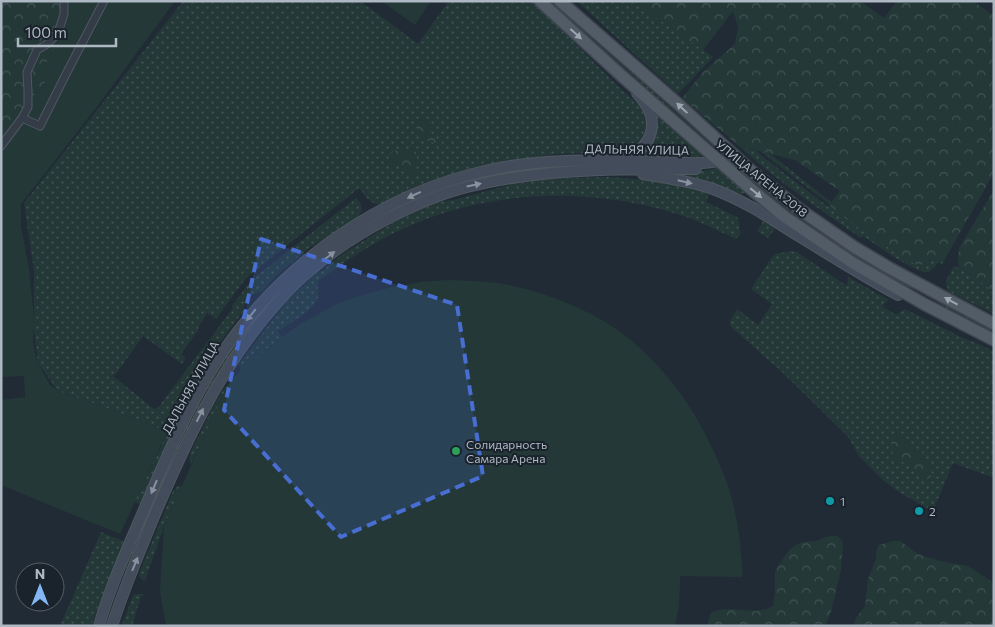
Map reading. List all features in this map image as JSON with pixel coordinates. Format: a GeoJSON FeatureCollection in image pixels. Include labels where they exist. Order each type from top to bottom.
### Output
{"type":"FeatureCollection","features":[{"type":"Feature","properties":{"kind":"main road","name":"УЛИЦА АРЕНА 2018"},"geometry":{"type":"LineString","coordinates":[[540,1],[623,77],[786,217],[853,263],[924,304],[994,340]]}},
{"type":"Feature","properties":{"kind":"main road","name":"УЛИЦА АРЕНА 2018"},"geometry":{"type":"LineString","coordinates":[[560,1],[677,103],[741,162],[799,209],[854,247],[932,292],[994,324]]}},
{"type":"Feature","properties":{"kind":"main road"},"geometry":{"type":"LineString","coordinates":[[545,162],[569,157],[626,156],[635,154],[642,148],[650,135],[651,119],[644,102],[623,77]]}},
{"type":"Feature","properties":{"kind":"main road"},"geometry":{"type":"LineString","coordinates":[[718,141],[721,156],[719,161],[734,160],[741,162]]}},
{"type":"Feature","properties":{"kind":"main road","name":"ДАЛЬНЯЯ УЛИЦА"},"geometry":{"type":"LineString","coordinates":[[112,626],[127,583],[175,469],[200,416],[217,384],[238,352],[259,323],[282,297],[288,284],[304,261],[345,232],[424,190],[454,179],[490,170],[545,162],[607,160],[702,163],[719,161]]}},
{"type":"Feature","properties":{"kind":"main road","name":"ДАЛЬНЯЯ УЛИЦА"},"geometry":{"type":"LineString","coordinates":[[99,626],[116,578],[183,421],[218,359],[236,333],[257,308],[288,284],[352,239],[407,209],[442,194],[466,187],[522,176],[584,170],[698,169],[714,166],[719,161]]}},
{"type":"Feature","properties":{"kind":"main road"},"geometry":{"type":"LineString","coordinates":[[584,170],[671,178],[713,189],[755,209],[872,280],[924,309],[994,340]]}},
{"type":"Feature","properties":{"kind":"main road"},"geometry":{"type":"LineString","coordinates":[[164,463],[175,469]]}},
{"type":"Feature","properties":{"kind":"main road"},"geometry":{"type":"LineString","coordinates":[[116,578],[127,583]]}},
{"type":"Feature","properties":{"kind":"street"},"geometry":{"type":"LineString","coordinates":[[1,146],[28,107],[26,72],[37,50],[47,44],[58,33],[64,14],[64,1]]}},
{"type":"Feature","properties":{"kind":"street"},"geometry":{"type":"LineString","coordinates":[[22,118],[40,126],[104,1]]}},
{"type":"Feature","properties":{"kind":"street"},"geometry":{"type":"LineString","coordinates":[[924,304],[932,292]]}},
{"type":"Feature","properties":{"kind":"highlighted area"},"geometry":{"type":"Polygon","coordinates":[[[261,239],[457,305],[483,476],[341,537],[224,410],[261,239]]]}},
{"type":"Feature","properties":{"kind":"green space"},"geometry":{"type":"Polygon","coordinates":[[[1,1],[68,1],[69,7],[65,28],[47,63],[45,83],[29,102],[1,143],[1,1]]]}},
{"type":"Feature","properties":{"kind":"green space"},"geometry":{"type":"Polygon","coordinates":[[[68,1],[175,1],[96,108],[21,204],[21,226],[29,269],[34,318],[33,342],[36,358],[50,385],[58,391],[168,432],[120,534],[1,485],[1,400],[25,397],[24,376],[1,377],[1,143],[29,102],[45,83],[46,63],[65,28],[69,7],[68,1]]]}},
{"type":"Feature","properties":{"kind":"green space"},"geometry":{"type":"Polygon","coordinates":[[[183,1],[360,1],[418,44],[449,1],[532,1],[641,107],[646,121],[646,130],[644,138],[639,144],[628,151],[616,153],[555,154],[503,163],[384,204],[375,204],[359,188],[246,278],[216,319],[207,313],[199,329],[181,354],[186,358],[182,364],[143,336],[113,376],[153,408],[157,409],[233,308],[232,306],[250,282],[356,198],[360,202],[362,209],[358,217],[310,247],[276,276],[263,291],[253,294],[245,304],[242,313],[214,351],[217,354],[143,505],[134,502],[168,432],[58,391],[38,363],[34,329],[34,271],[24,203],[183,1]]]}},
{"type":"Feature","properties":{"kind":"green space"},"geometry":{"type":"Polygon","coordinates":[[[381,1],[431,1],[415,25],[381,1]]]}},
{"type":"Feature","properties":{"kind":"green space"},"geometry":{"type":"Polygon","coordinates":[[[546,1],[553,1],[709,142],[710,148],[546,1]]]}},
{"type":"Feature","properties":{"kind":"green space"},"geometry":{"type":"Polygon","coordinates":[[[577,1],[635,1],[713,57],[678,94],[577,1]]]}},
{"type":"Feature","properties":{"kind":"green space"},"geometry":{"type":"Polygon","coordinates":[[[632,1],[860,1],[884,18],[897,1],[973,1],[994,16],[994,173],[942,264],[933,259],[919,266],[881,243],[829,205],[840,191],[795,160],[739,146],[682,98],[704,71],[735,44],[738,27],[733,11],[703,50],[632,1]]]}},
{"type":"Feature","properties":{"kind":"green space"},"geometry":{"type":"Polygon","coordinates":[[[654,111],[702,152],[701,158],[643,158],[641,154],[654,111]]]}},
{"type":"Feature","properties":{"kind":"green space"},"geometry":{"type":"Polygon","coordinates":[[[425,118],[431,134],[441,141],[440,146],[430,141],[423,141],[417,135],[419,119],[425,118]]]}},
{"type":"Feature","properties":{"kind":"green space"},"geometry":{"type":"Polygon","coordinates":[[[739,146],[757,151],[830,208],[829,204],[762,152],[769,153],[867,231],[924,264],[933,259],[939,262],[928,272],[922,272],[906,264],[863,236],[861,238],[783,183],[739,146]]]}},
{"type":"Feature","properties":{"kind":"green space"},"geometry":{"type":"Polygon","coordinates":[[[404,149],[411,149],[416,152],[417,164],[413,175],[407,173],[404,165],[396,166],[389,162],[389,154],[404,149]]]}},
{"type":"Feature","properties":{"kind":"green space"},"geometry":{"type":"Polygon","coordinates":[[[582,163],[702,165],[702,169],[641,167],[469,183],[322,251],[391,209],[438,189],[476,178],[529,167],[582,163]]]}},
{"type":"Feature","properties":{"kind":"green space"},"geometry":{"type":"Polygon","coordinates":[[[719,168],[746,192],[740,194],[715,184],[676,173],[702,171],[719,168]]]}},
{"type":"Feature","properties":{"kind":"green space"},"geometry":{"type":"Polygon","coordinates":[[[739,170],[823,232],[911,285],[911,290],[850,256],[797,221],[737,171],[739,170]]]}},
{"type":"Feature","properties":{"kind":"green space"},"geometry":{"type":"Polygon","coordinates":[[[609,177],[646,180],[709,194],[706,202],[737,217],[741,233],[736,239],[707,225],[677,214],[642,205],[606,199],[569,196],[532,197],[496,201],[460,208],[425,219],[373,244],[318,281],[318,297],[312,307],[278,331],[282,337],[252,361],[226,390],[191,464],[189,460],[190,454],[223,390],[241,370],[239,364],[287,301],[318,272],[344,253],[398,220],[439,202],[539,180],[609,177]]]}},
{"type":"Feature","properties":{"kind":"green space"},"geometry":{"type":"Polygon","coordinates":[[[994,190],[994,293],[975,276],[959,268],[958,260],[959,248],[994,190]]]}},
{"type":"Feature","properties":{"kind":"green space"},"geometry":{"type":"Polygon","coordinates":[[[763,221],[775,229],[768,238],[757,231],[763,221]]]}},
{"type":"Feature","properties":{"kind":"green space"},"geometry":{"type":"Polygon","coordinates":[[[791,251],[797,252],[847,286],[848,277],[889,300],[882,306],[896,315],[905,309],[965,339],[994,351],[994,478],[953,463],[933,511],[921,505],[885,482],[859,456],[848,437],[781,371],[730,326],[730,321],[737,309],[758,325],[772,304],[751,289],[775,254],[791,251]]]}},
{"type":"Feature","properties":{"kind":"green space"},"geometry":{"type":"Polygon","coordinates":[[[954,266],[975,276],[994,293],[994,314],[948,291],[946,281],[954,266]]]}},
{"type":"Feature","properties":{"kind":"green space","name":"Солидарность Самара Арена"},"geometry":{"type":"Polygon","coordinates":[[[449,280],[498,283],[551,297],[586,312],[618,330],[649,357],[671,381],[689,406],[719,463],[728,485],[737,519],[742,577],[680,576],[675,626],[166,626],[160,591],[164,526],[214,414],[232,381],[257,357],[282,337],[302,323],[337,304],[392,287],[449,280]]]}},
{"type":"Feature","properties":{"kind":"green space"},"geometry":{"type":"Polygon","coordinates":[[[281,288],[284,291],[251,328],[221,369],[193,416],[178,451],[174,449],[213,375],[245,329],[281,288]]]}},
{"type":"Feature","properties":{"kind":"green space"},"geometry":{"type":"Polygon","coordinates":[[[939,300],[994,329],[994,336],[936,306],[939,300]]]}},
{"type":"Feature","properties":{"kind":"green space"},"geometry":{"type":"Polygon","coordinates":[[[896,435],[903,440],[905,446],[916,448],[925,455],[932,474],[931,477],[925,478],[908,463],[895,459],[891,444],[896,435]]]}},
{"type":"Feature","properties":{"kind":"green space"},"geometry":{"type":"Polygon","coordinates":[[[158,486],[161,488],[128,568],[123,567],[158,486]]]}},
{"type":"Feature","properties":{"kind":"green space"},"geometry":{"type":"Polygon","coordinates":[[[178,486],[182,486],[164,526],[145,581],[142,580],[139,576],[140,571],[173,491],[178,486]]]}},
{"type":"Feature","properties":{"kind":"green space"},"geometry":{"type":"Polygon","coordinates":[[[101,532],[123,541],[122,549],[91,626],[60,626],[101,532]]]}},
{"type":"Feature","properties":{"kind":"green space"},"geometry":{"type":"Polygon","coordinates":[[[830,536],[838,536],[843,542],[841,570],[831,612],[825,626],[707,626],[711,613],[718,610],[758,611],[773,606],[775,572],[790,549],[803,542],[817,541],[830,536]]]}},
{"type":"Feature","properties":{"kind":"green space"},"geometry":{"type":"Polygon","coordinates":[[[900,541],[918,554],[940,561],[968,566],[994,583],[994,626],[853,626],[856,618],[865,606],[868,579],[879,545],[900,541]]]}},
{"type":"Feature","properties":{"kind":"green space"},"geometry":{"type":"Polygon","coordinates":[[[134,595],[144,595],[141,596],[132,626],[123,626],[132,598],[134,595]]]}},
{"type":"Feature","properties":{"kind":"place","name":"Солидарность Самара Арена"},"geometry":{"type":"Point","coordinates":[456,451]}},
{"type":"Feature","properties":{"kind":"place","name":"1"},"geometry":{"type":"Point","coordinates":[830,501]}},
{"type":"Feature","properties":{"kind":"place","name":"2"},"geometry":{"type":"Point","coordinates":[919,511]}}]}
